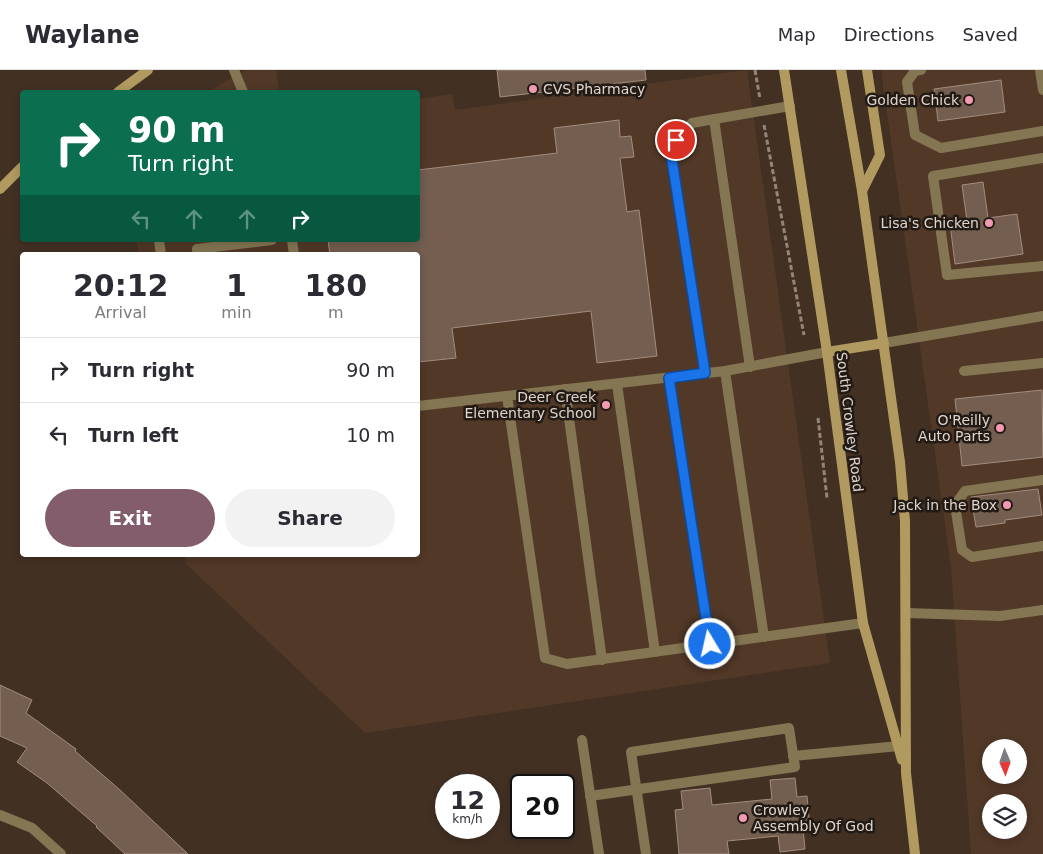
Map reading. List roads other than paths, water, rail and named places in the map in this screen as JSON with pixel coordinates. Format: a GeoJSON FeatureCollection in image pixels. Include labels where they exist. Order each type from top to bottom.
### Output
{"type":"FeatureCollection","features":[{"type":"Feature","properties":{"kind":"main road"},"geometry":{"type":"LineString","coordinates":[[121,90],[148,70]]}},
{"type":"Feature","properties":{"kind":"main road","name":"South Crowley Road"},"geometry":{"type":"LineString","coordinates":[[784,70],[827,352],[863,624],[906,773]]}},
{"type":"Feature","properties":{"kind":"main road","name":"South Crowley Road"},"geometry":{"type":"LineString","coordinates":[[841,70],[862,191],[904,501],[906,773],[915,854]]}},
{"type":"Feature","properties":{"kind":"main road"},"geometry":{"type":"LineString","coordinates":[[862,191],[880,156],[866,70]]}},
{"type":"Feature","properties":{"kind":"main road"},"geometry":{"type":"LineString","coordinates":[[0,189],[20,169]]}},
{"type":"Feature","properties":{"kind":"main road"},"geometry":{"type":"LineString","coordinates":[[827,352],[884,343]]}},
{"type":"Feature","properties":{"kind":"street"},"geometry":{"type":"LineString","coordinates":[[234,70],[242,90]]}},
{"type":"Feature","properties":{"kind":"street"},"geometry":{"type":"LineString","coordinates":[[917,70],[907,82],[915,134],[941,148],[1043,131]]}},
{"type":"Feature","properties":{"kind":"street"},"geometry":{"type":"LineString","coordinates":[[1040,70],[1043,90]]}},
{"type":"Feature","properties":{"kind":"street"},"geometry":{"type":"LineString","coordinates":[[705,373],[672,160],[676,140],[692,123],[790,106]]}},
{"type":"Feature","properties":{"kind":"street"},"geometry":{"type":"LineString","coordinates":[[714,119],[750,367]]}},
{"type":"Feature","properties":{"kind":"street"},"geometry":{"type":"LineString","coordinates":[[1043,158],[933,176],[947,275],[1043,266]]}},
{"type":"Feature","properties":{"kind":"street"},"geometry":{"type":"LineString","coordinates":[[197,252],[197,250],[257,242]]}},
{"type":"Feature","properties":{"kind":"street"},"geometry":{"type":"LineString","coordinates":[[884,343],[1043,316]]}},
{"type":"Feature","properties":{"kind":"street"},"geometry":{"type":"LineString","coordinates":[[420,406],[725,371],[827,352]]}},
{"type":"Feature","properties":{"kind":"street"},"geometry":{"type":"LineString","coordinates":[[964,371],[1043,363]]}},
{"type":"Feature","properties":{"kind":"street"},"geometry":{"type":"LineString","coordinates":[[725,371],[764,637]]}},
{"type":"Feature","properties":{"kind":"street"},"geometry":{"type":"LineString","coordinates":[[669,378],[710,644]]}},
{"type":"Feature","properties":{"kind":"street"},"geometry":{"type":"LineString","coordinates":[[618,384],[655,652]]}},
{"type":"Feature","properties":{"kind":"street"},"geometry":{"type":"LineString","coordinates":[[565,389],[602,660]]}},
{"type":"Feature","properties":{"kind":"street"},"geometry":{"type":"LineString","coordinates":[[507,396],[545,658],[567,664],[863,624]]}},
{"type":"Feature","properties":{"kind":"street"},"geometry":{"type":"LineString","coordinates":[[1043,480],[966,491],[955,505],[962,550],[972,558],[1043,546]]}},
{"type":"Feature","properties":{"kind":"street"},"geometry":{"type":"LineString","coordinates":[[906,613],[1000,616],[1043,610]]}},
{"type":"Feature","properties":{"kind":"street"},"geometry":{"type":"LineString","coordinates":[[590,796],[636,789],[795,767],[789,728],[631,752],[636,789],[646,854]]}},
{"type":"Feature","properties":{"kind":"street"},"geometry":{"type":"LineString","coordinates":[[582,740],[599,854]]}},
{"type":"Feature","properties":{"kind":"street"},"geometry":{"type":"LineString","coordinates":[[793,756],[899,746]]}},
{"type":"Feature","properties":{"kind":"street"},"geometry":{"type":"LineString","coordinates":[[0,815],[32,828],[61,854]]}},
{"type":"Feature","properties":{"kind":"place","name":"CVS Pharmacy"},"geometry":{"type":"Point","coordinates":[533,89]}},
{"type":"Feature","properties":{"kind":"place","name":"Golden Chick"},"geometry":{"type":"Point","coordinates":[969,100]}},
{"type":"Feature","properties":{"kind":"place","name":"Lisa's Chicken"},"geometry":{"type":"Point","coordinates":[989,223]}},
{"type":"Feature","properties":{"kind":"place","name":"Deer Creek Elementary School"},"geometry":{"type":"Point","coordinates":[606,405]}},
{"type":"Feature","properties":{"kind":"place","name":"O'Reilly Auto Parts"},"geometry":{"type":"Point","coordinates":[1000,428]}},
{"type":"Feature","properties":{"kind":"place","name":"Jack in the Box"},"geometry":{"type":"Point","coordinates":[1007,505]}},
{"type":"Feature","properties":{"kind":"place","name":"Crowley Assembly Of God"},"geometry":{"type":"Point","coordinates":[743,818]}}]}
